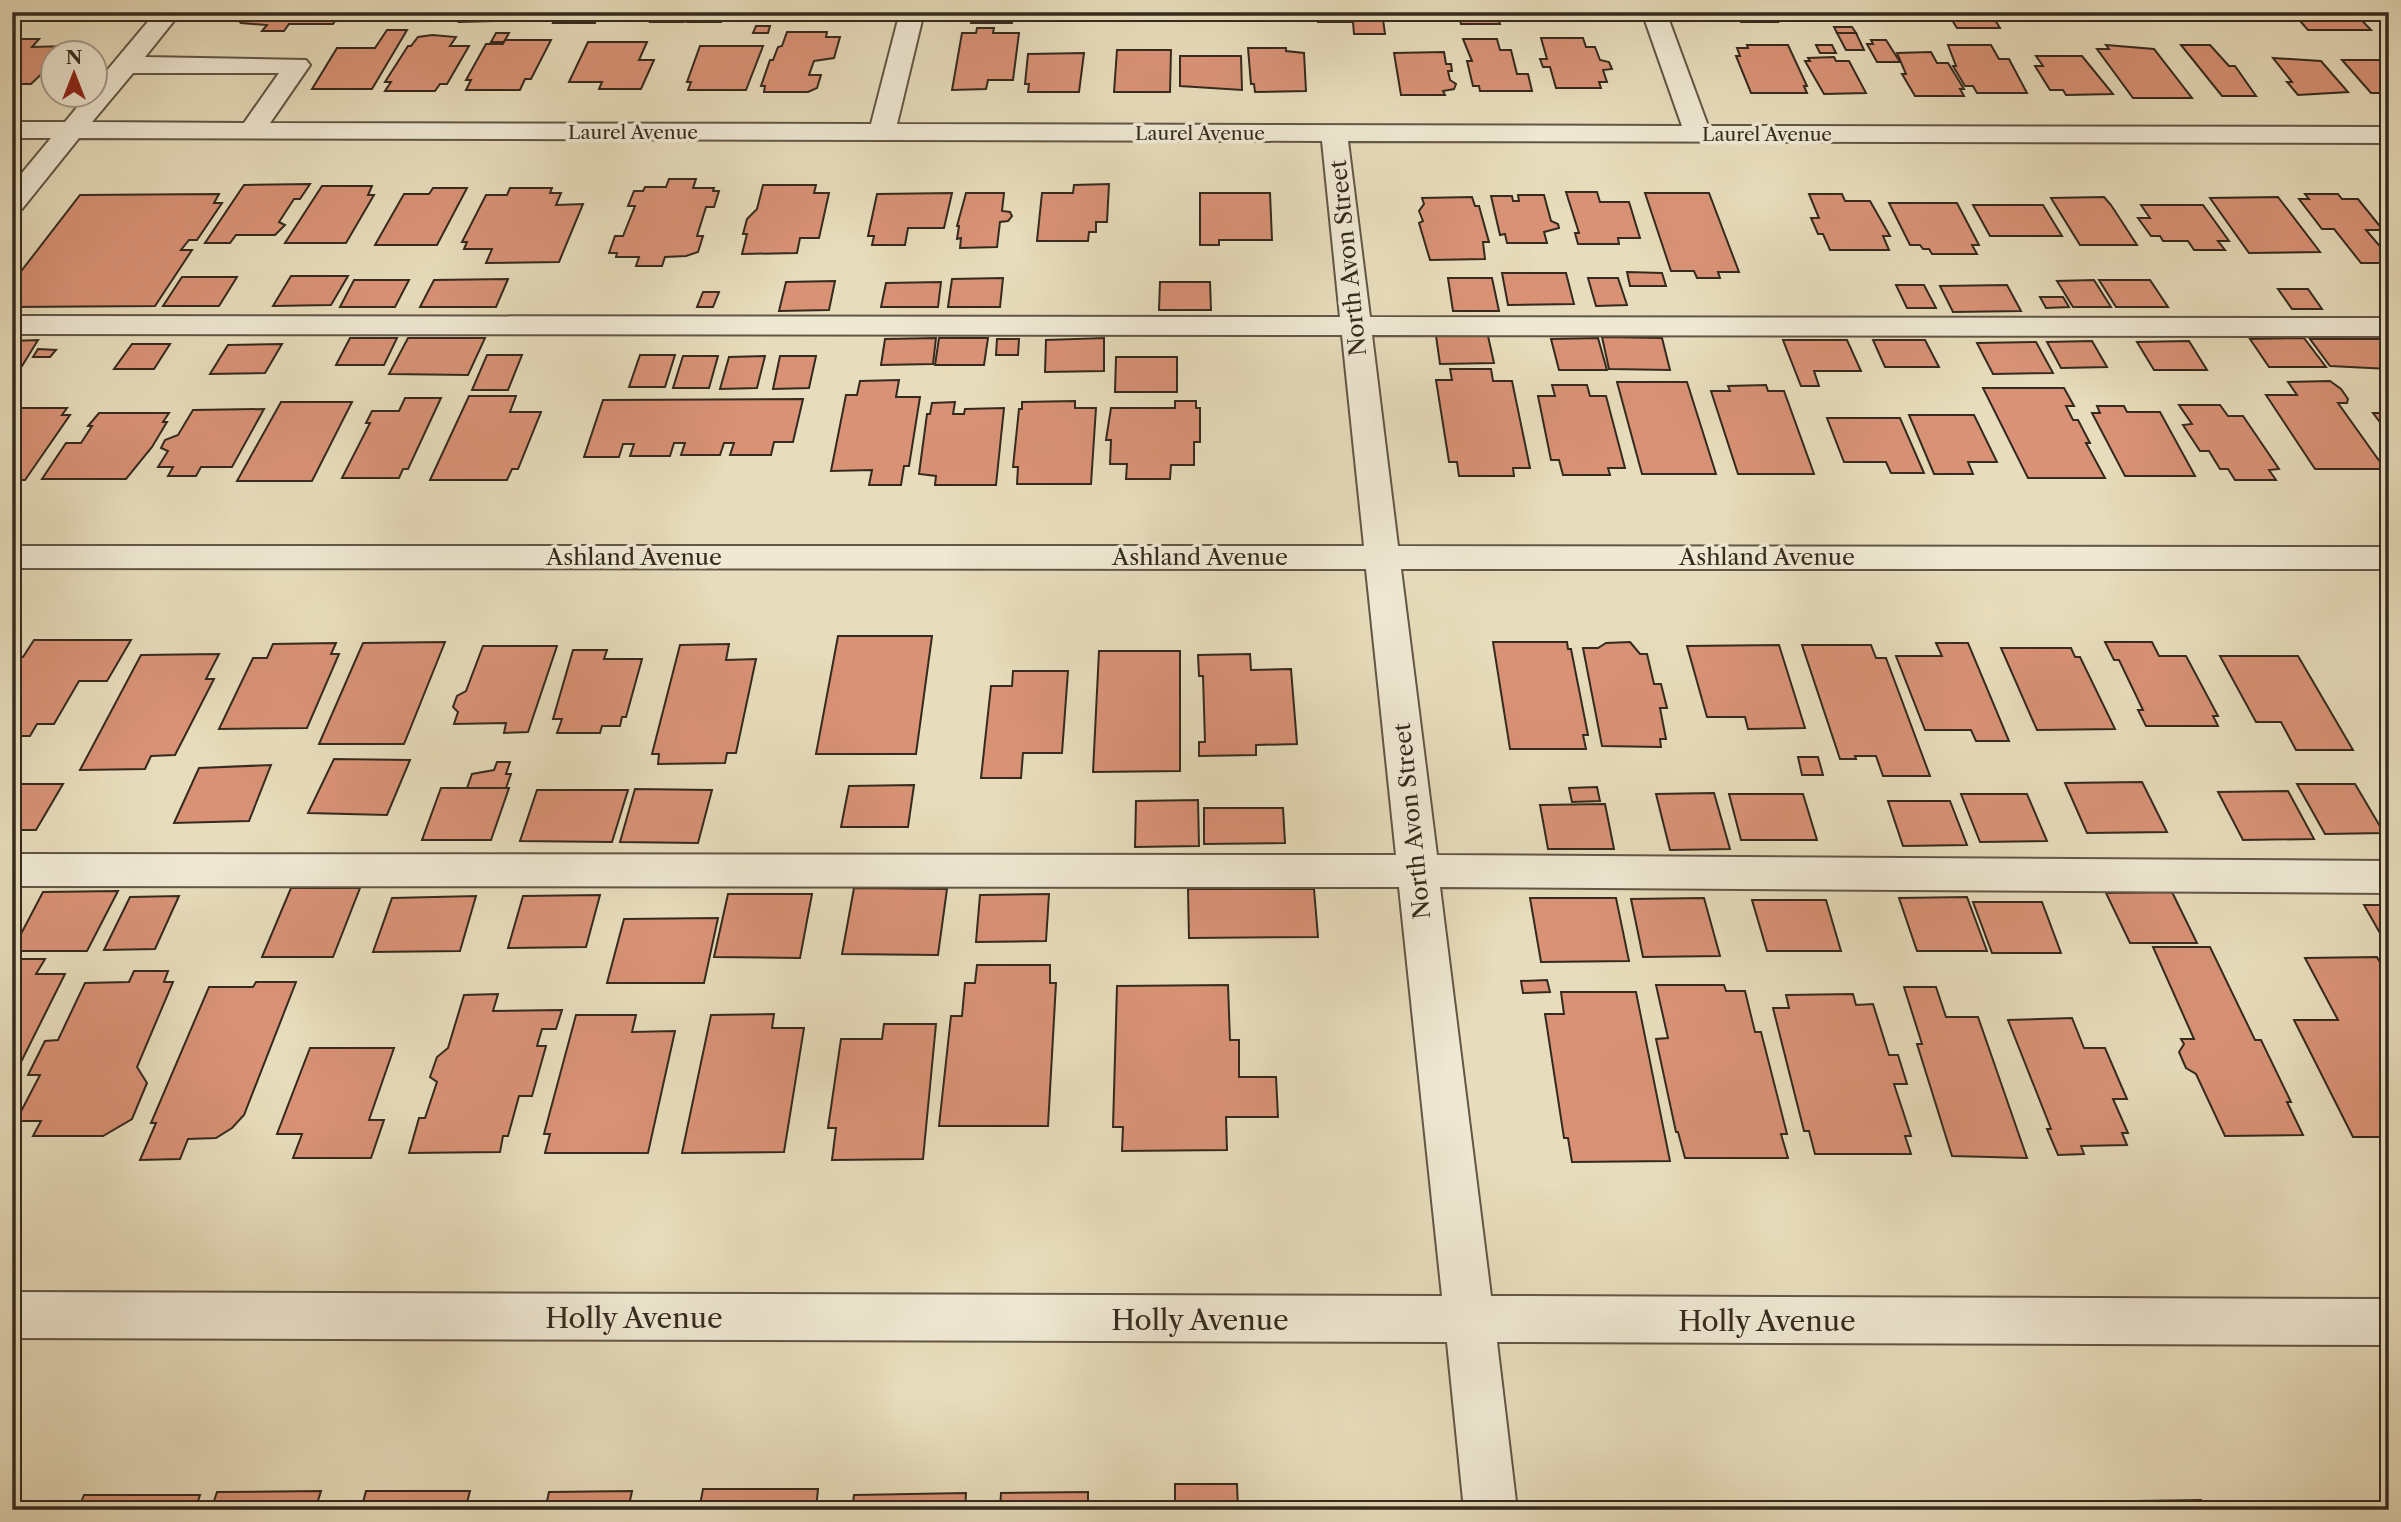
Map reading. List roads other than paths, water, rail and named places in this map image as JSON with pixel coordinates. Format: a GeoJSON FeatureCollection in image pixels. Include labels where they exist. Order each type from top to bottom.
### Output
{"type":"FeatureCollection","features":[{"type":"Feature","properties":{"kind":"street"},"geometry":{"type":"LineString","coordinates":[[12,203],[169,12]]}},
{"type":"Feature","properties":{"kind":"street"},"geometry":{"type":"LineString","coordinates":[[881,133],[912,12]]}},
{"type":"Feature","properties":{"kind":"street"},"geometry":{"type":"LineString","coordinates":[[1654,12],[1698,133]]}},
{"type":"Feature","properties":{"kind":"street"},"geometry":{"type":"LineString","coordinates":[[125,65],[297,65],[251,131]]}},
{"type":"Feature","properties":{"kind":"street","name":"Laurel Avenue"},"geometry":{"type":"LineString","coordinates":[[12,130],[2389,135]]}},
{"type":"Feature","properties":{"kind":"street","name":"North Avon Street"},"geometry":{"type":"LineString","coordinates":[[1334,133],[1491,1510]]}},
{"type":"Feature","properties":{"kind":"street"},"geometry":{"type":"LineString","coordinates":[[12,325],[1356,324],[2389,327]]}},
{"type":"Feature","properties":{"kind":"street","name":"Ashland Avenue"},"geometry":{"type":"LineString","coordinates":[[12,557],[2389,558]]}},
{"type":"Feature","properties":{"kind":"street"},"geometry":{"type":"LineString","coordinates":[[12,870],[1418,871],[2389,877]]}},
{"type":"Feature","properties":{"kind":"street","name":"Holly Avenue"},"geometry":{"type":"LineString","coordinates":[[12,1315],[2389,1322]]}}]}
